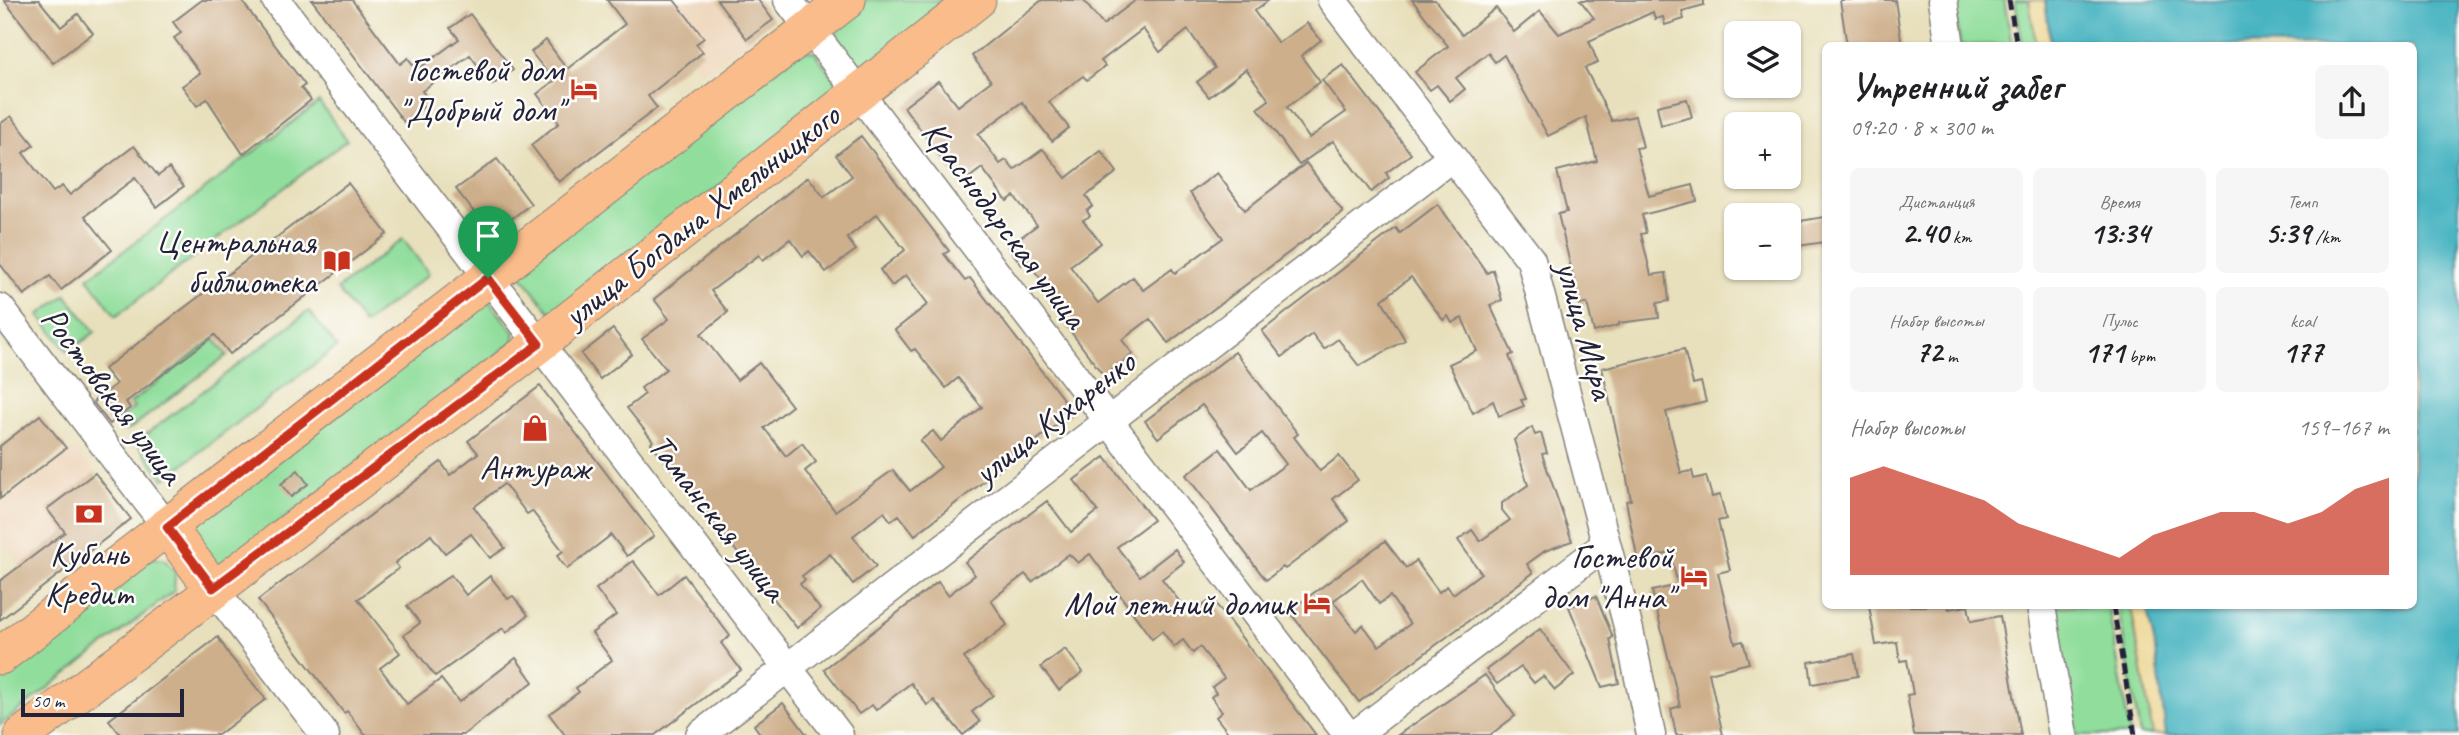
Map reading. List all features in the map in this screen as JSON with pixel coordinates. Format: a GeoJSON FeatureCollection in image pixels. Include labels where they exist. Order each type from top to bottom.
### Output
{"type":"FeatureCollection","features":[{"type":"Feature","properties":{"kind":"main road"},"geometry":{"type":"LineString","coordinates":[[0,656],[847,0]]}},
{"type":"Feature","properties":{"kind":"main road","name":"улица Богдана Хмельницкого"},"geometry":{"type":"LineString","coordinates":[[23,735],[213,588],[539,344],[977,0]]}},
{"type":"Feature","properties":{"kind":"main road"},"geometry":{"type":"LineString","coordinates":[[167,527],[213,588]]}},
{"type":"Feature","properties":{"kind":"street"},"geometry":{"type":"LineString","coordinates":[[276,0],[488,278]]}},
{"type":"Feature","properties":{"kind":"street"},"geometry":{"type":"LineString","coordinates":[[788,0],[810,29]]}},
{"type":"Feature","properties":{"kind":"street","name":"улица Мира"},"geometry":{"type":"LineString","coordinates":[[1332,0],[1531,260],[1629,630],[1651,735]]}},
{"type":"Feature","properties":{"kind":"street"},"geometry":{"type":"LineString","coordinates":[[1943,0],[1950,42]]}},
{"type":"Feature","properties":{"kind":"street","name":"Краснодарская улица"},"geometry":{"type":"LineString","coordinates":[[810,29],[1348,735]]}},
{"type":"Feature","properties":{"kind":"street","name":"улица Кухаренко"},"geometry":{"type":"LineString","coordinates":[[701,735],[1452,157]]}},
{"type":"Feature","properties":{"kind":"street","name":"Таманская улица"},"geometry":{"type":"LineString","coordinates":[[488,278],[839,735]]}},
{"type":"Feature","properties":{"kind":"street","name":"Ростовская улица"},"geometry":{"type":"LineString","coordinates":[[0,308],[167,527]]}},
{"type":"Feature","properties":{"kind":"street"},"geometry":{"type":"LineString","coordinates":[[1355,735],[1605,545]]}},
{"type":"Feature","properties":{"kind":"street"},"geometry":{"type":"LineString","coordinates":[[213,588],[325,735]]}},
{"type":"Feature","properties":{"kind":"street"},"geometry":{"type":"LineString","coordinates":[[2042,609],[2063,735]]}},
{"type":"Feature","properties":{"kind":"shaded area"},"geometry":{"type":"Polygon","coordinates":[[[653,0],[758,0],[773,20],[702,74],[675,39],[653,0]]]}},
{"type":"Feature","properties":{"kind":"shaded area"},"geometry":{"type":"Polygon","coordinates":[[[75,447],[131,519],[39,590],[0,540],[0,505],[75,447]]]}},
{"type":"Feature","properties":{"kind":"green space"},"geometry":{"type":"Polygon","coordinates":[[[864,0],[958,0],[869,69],[857,63],[845,51],[833,24],[864,0]]]}},
{"type":"Feature","properties":{"kind":"green space"},"geometry":{"type":"Polygon","coordinates":[[[1953,0],[2004,0],[2011,42],[1960,42],[1953,0]]]}},
{"type":"Feature","properties":{"kind":"green space"},"geometry":{"type":"Polygon","coordinates":[[[2015,0],[2029,0],[2036,42],[2022,42],[2015,0]]]}},
{"type":"Feature","properties":{"kind":"green space"},"geometry":{"type":"Polygon","coordinates":[[[802,50],[814,52],[837,82],[837,94],[553,316],[517,270],[802,50]]]}},
{"type":"Feature","properties":{"kind":"green space"},"geometry":{"type":"Polygon","coordinates":[[[319,102],[347,140],[116,316],[88,278],[319,102]]]}},
{"type":"Feature","properties":{"kind":"green space"},"geometry":{"type":"Polygon","coordinates":[[[403,239],[429,274],[364,324],[337,289],[403,239]]]}},
{"type":"Feature","properties":{"kind":"green space"},"geometry":{"type":"Polygon","coordinates":[[[66,295],[95,332],[68,352],[39,315],[66,295]]]}},
{"type":"Feature","properties":{"kind":"green space"},"geometry":{"type":"Polygon","coordinates":[[[488,300],[515,333],[513,342],[221,567],[205,555],[193,537],[190,524],[488,300]]]}},
{"type":"Feature","properties":{"kind":"green space"},"geometry":{"type":"Polygon","coordinates":[[[309,311],[337,347],[164,479],[136,442],[309,311]]]}},
{"type":"Feature","properties":{"kind":"green space"},"geometry":{"type":"Polygon","coordinates":[[[214,339],[227,355],[127,431],[118,420],[134,408],[130,403],[214,339]]]}},
{"type":"Feature","properties":{"kind":"green space"},"geometry":{"type":"Polygon","coordinates":[[[149,557],[165,560],[175,573],[174,591],[0,725],[0,671],[149,557]]]}},
{"type":"Feature","properties":{"kind":"green space"},"geometry":{"type":"Polygon","coordinates":[[[2055,609],[2109,609],[2130,735],[2076,735],[2055,609]]]}},
{"type":"Feature","properties":{"kind":"green space"},"geometry":{"type":"Polygon","coordinates":[[[2119,609],[2132,609],[2153,735],[2140,735],[2119,609]]]}},
{"type":"Feature","properties":{"kind":"sand"},"geometry":{"type":"Polygon","coordinates":[[[2029,0],[2045,0],[2051,42],[2036,42],[2029,0]]]}},
{"type":"Feature","properties":{"kind":"sand"},"geometry":{"type":"Polygon","coordinates":[[[2132,609],[2147,609],[2156,649],[2166,735],[2153,735],[2132,609]]]}},
{"type":"Feature","properties":{"kind":"water"},"geometry":{"type":"Polygon","coordinates":[[[2045,0],[2459,0],[2459,735],[2166,735],[2156,649],[2147,609],[2417,609],[2417,42],[2051,42],[2045,0]]]}},
{"type":"Feature","properties":{"kind":"building"},"geometry":{"type":"Polygon","coordinates":[[[4,0],[39,0],[61,27],[78,14],[93,33],[53,63],[4,0]]]}},
{"type":"Feature","properties":{"kind":"building"},"geometry":{"type":"Polygon","coordinates":[[[202,0],[241,0],[305,85],[301,88],[311,100],[243,154],[207,99],[197,106],[182,86],[200,73],[174,38],[181,33],[173,22],[202,0]]]}},
{"type":"Feature","properties":{"kind":"building"},"geometry":{"type":"Polygon","coordinates":[[[312,0],[352,0],[400,64],[408,58],[417,70],[459,39],[450,28],[470,14],[513,70],[492,85],[470,55],[422,91],[430,102],[404,122],[312,0]]]}},
{"type":"Feature","properties":{"kind":"building"},"geometry":{"type":"Polygon","coordinates":[[[607,0],[674,0],[704,38],[696,44],[703,52],[648,96],[657,108],[559,182],[531,145],[559,123],[537,94],[554,81],[531,52],[546,40],[567,69],[625,24],[607,0]]]}},
{"type":"Feature","properties":{"kind":"building"},"geometry":{"type":"Polygon","coordinates":[[[717,0],[758,0],[773,20],[747,39],[717,0]]]}},
{"type":"Feature","properties":{"kind":"building"},"geometry":{"type":"Polygon","coordinates":[[[1042,0],[1083,0],[1103,25],[1136,0],[1269,0],[1254,11],[1278,43],[1307,23],[1321,40],[1301,56],[1320,82],[1287,107],[1309,138],[1346,112],[1322,80],[1343,65],[1411,154],[1386,173],[1389,178],[1371,192],[1333,141],[1299,165],[1258,108],[1269,100],[1246,69],[1209,97],[1197,82],[1215,68],[1188,30],[1160,52],[1143,29],[1101,61],[1105,66],[1087,80],[1083,76],[1049,102],[1069,128],[1052,141],[1022,102],[978,134],[1000,164],[1006,160],[1014,170],[1043,149],[1066,178],[1101,151],[1117,172],[1086,196],[1093,206],[1087,211],[1090,216],[1083,220],[1101,243],[1070,266],[1098,303],[1133,277],[1143,290],[1172,269],[1175,273],[1223,238],[1190,193],[1217,173],[1245,210],[1306,163],[1343,212],[1168,343],[1150,319],[1122,340],[1133,354],[1104,376],[1047,300],[1053,295],[1027,261],[1022,265],[1008,247],[1037,225],[1014,196],[1007,201],[982,168],[961,184],[904,107],[938,81],[958,106],[991,81],[972,56],[1042,0]]]}},
{"type":"Feature","properties":{"kind":"building"},"geometry":{"type":"Polygon","coordinates":[[[1412,0],[1435,0],[1462,35],[1496,8],[1514,32],[1540,11],[1559,34],[1594,18],[1580,0],[1704,0],[1704,5],[1682,11],[1684,19],[1665,25],[1663,17],[1655,19],[1653,12],[1589,41],[1598,63],[1585,68],[1612,121],[1635,116],[1643,147],[1636,148],[1649,196],[1693,185],[1697,201],[1642,215],[1646,233],[1641,234],[1651,275],[1666,273],[1669,301],[1657,303],[1659,318],[1619,323],[1594,332],[1587,303],[1580,305],[1558,214],[1567,212],[1557,171],[1597,161],[1586,117],[1548,136],[1504,55],[1495,62],[1488,53],[1456,78],[1465,89],[1450,101],[1437,85],[1430,90],[1415,72],[1448,46],[1412,0]]]}},
{"type":"Feature","properties":{"kind":"building"},"geometry":{"type":"Polygon","coordinates":[[[1840,0],[1895,0],[1901,42],[1846,42],[1840,0]]]}},
{"type":"Feature","properties":{"kind":"building"},"geometry":{"type":"Polygon","coordinates":[[[1687,99],[1692,117],[1661,125],[1657,106],[1687,99]]]}},
{"type":"Feature","properties":{"kind":"building"},"geometry":{"type":"Polygon","coordinates":[[[11,116],[34,145],[23,153],[53,192],[62,186],[70,195],[134,146],[158,176],[169,168],[184,186],[157,207],[135,178],[85,216],[112,250],[61,290],[50,276],[24,295],[0,264],[0,124],[11,116]]]}},
{"type":"Feature","properties":{"kind":"building"},"geometry":{"type":"Polygon","coordinates":[[[861,136],[949,251],[944,254],[965,281],[970,278],[1073,412],[915,535],[899,515],[891,521],[884,512],[853,536],[876,566],[853,584],[830,554],[802,576],[805,580],[800,584],[820,609],[797,628],[651,443],[653,441],[627,408],[645,394],[641,388],[666,369],[642,339],[669,319],[654,299],[808,177],[824,197],[852,176],[836,155],[861,136]],[[877,214],[847,238],[856,250],[826,272],[809,251],[803,256],[790,239],[763,260],[759,255],[711,291],[728,312],[701,334],[737,380],[759,363],[792,406],[764,428],[786,456],[802,443],[816,462],[805,471],[835,511],[893,470],[910,491],[941,467],[920,441],[933,431],[941,441],[982,407],[958,378],[946,388],[915,349],[911,351],[895,330],[928,304],[906,275],[892,286],[880,270],[905,250],[877,214]]]}},
{"type":"Feature","properties":{"kind":"building"},"geometry":{"type":"Polygon","coordinates":[[[497,159],[531,204],[491,234],[456,189],[497,159]]]}},
{"type":"Feature","properties":{"kind":"building"},"geometry":{"type":"Polygon","coordinates":[[[348,183],[387,234],[230,354],[215,335],[126,402],[130,408],[110,424],[93,402],[116,384],[104,369],[348,183]]]}},
{"type":"Feature","properties":{"kind":"building"},"geometry":{"type":"Polygon","coordinates":[[[1438,204],[1487,273],[1493,270],[1502,300],[1490,305],[1513,354],[1509,356],[1526,399],[1521,400],[1524,406],[1499,416],[1493,401],[1473,413],[1449,364],[1477,351],[1462,318],[1452,323],[1448,316],[1443,320],[1411,277],[1382,300],[1405,340],[1359,366],[1338,339],[1324,349],[1312,334],[1282,357],[1262,331],[1396,228],[1400,233],[1438,204]]]}},
{"type":"Feature","properties":{"kind":"building"},"geometry":{"type":"Polygon","coordinates":[[[1822,217],[1822,242],[1801,246],[1801,221],[1822,217]]]}},
{"type":"Feature","properties":{"kind":"building"},"geometry":{"type":"Polygon","coordinates":[[[613,329],[632,354],[600,379],[581,354],[613,329]]]}},
{"type":"Feature","properties":{"kind":"building"},"geometry":{"type":"Polygon","coordinates":[[[1684,349],[1693,384],[1701,382],[1706,402],[1666,412],[1681,473],[1692,471],[1694,479],[1706,476],[1712,497],[1720,495],[1726,519],[1718,521],[1730,570],[1718,573],[1735,643],[1743,641],[1749,663],[1709,673],[1723,735],[1676,735],[1671,709],[1680,706],[1652,591],[1678,585],[1670,553],[1638,561],[1626,501],[1631,500],[1602,368],[1684,349]]]}},
{"type":"Feature","properties":{"kind":"building"},"geometry":{"type":"Polygon","coordinates":[[[1235,352],[1298,434],[1294,437],[1320,471],[1339,456],[1358,480],[1333,499],[1349,521],[1266,580],[1186,475],[1220,449],[1251,490],[1286,464],[1262,433],[1238,452],[1202,405],[1158,438],[1145,421],[1235,352]]]}},
{"type":"Feature","properties":{"kind":"building"},"geometry":{"type":"Polygon","coordinates":[[[540,386],[654,536],[627,556],[611,535],[567,569],[557,556],[563,551],[532,511],[527,514],[504,484],[474,507],[505,548],[490,558],[471,534],[445,553],[431,535],[395,563],[399,568],[358,599],[400,653],[380,668],[407,704],[441,679],[459,702],[516,658],[533,682],[463,735],[365,735],[347,711],[344,713],[258,600],[441,462],[450,475],[478,453],[468,441],[540,386]]]}},
{"type":"Feature","properties":{"kind":"building"},"geometry":{"type":"Polygon","coordinates":[[[40,415],[66,448],[0,499],[0,446],[40,415]]]}},
{"type":"Feature","properties":{"kind":"building"},"geometry":{"type":"Polygon","coordinates":[[[1532,427],[1535,435],[1541,433],[1547,453],[1542,454],[1572,541],[1545,551],[1527,564],[1533,573],[1359,702],[1289,611],[1385,541],[1406,568],[1416,561],[1439,592],[1447,586],[1453,594],[1481,573],[1458,540],[1472,530],[1480,541],[1510,520],[1502,510],[1502,503],[1528,485],[1514,440],[1532,427]],[[1362,579],[1333,601],[1356,631],[1363,625],[1379,646],[1410,624],[1390,596],[1379,604],[1362,579]]]}},
{"type":"Feature","properties":{"kind":"building"},"geometry":{"type":"Polygon","coordinates":[[[1105,457],[1153,520],[1117,547],[1140,576],[1175,549],[1184,562],[1162,579],[1190,615],[1212,599],[1316,735],[1230,735],[1216,717],[1222,712],[1211,697],[1216,693],[1212,687],[1224,678],[1200,647],[1193,653],[1183,640],[1174,647],[1162,631],[1152,639],[1090,554],[1078,563],[1069,554],[1032,582],[1025,574],[991,600],[1007,625],[964,658],[993,695],[972,712],[980,722],[963,735],[934,700],[927,705],[911,683],[876,710],[872,705],[859,714],[824,669],[938,582],[948,595],[975,575],[965,562],[1047,501],[1071,532],[1098,511],[1074,480],[1105,457]]]}},
{"type":"Feature","properties":{"kind":"building"},"geometry":{"type":"Polygon","coordinates":[[[298,470],[308,484],[291,497],[281,484],[298,470]]]}},
{"type":"Feature","properties":{"kind":"building"},"geometry":{"type":"Polygon","coordinates":[[[95,473],[131,519],[0,620],[0,581],[65,532],[47,509],[95,473]]]}},
{"type":"Feature","properties":{"kind":"building"},"geometry":{"type":"Polygon","coordinates":[[[633,561],[659,595],[684,575],[730,636],[721,643],[741,670],[655,735],[565,735],[549,714],[579,692],[576,688],[612,660],[592,633],[616,615],[596,589],[633,561]]]}},
{"type":"Feature","properties":{"kind":"building"},"geometry":{"type":"Polygon","coordinates":[[[451,575],[466,595],[490,576],[508,599],[513,596],[528,615],[506,633],[503,628],[435,676],[404,635],[420,623],[407,606],[451,575]]]}},
{"type":"Feature","properties":{"kind":"building"},"geometry":{"type":"Polygon","coordinates":[[[1596,596],[1613,637],[1610,639],[1619,683],[1602,687],[1569,607],[1596,596]]]}},
{"type":"Feature","properties":{"kind":"building"},"geometry":{"type":"Polygon","coordinates":[[[1870,609],[1969,609],[1971,621],[2000,616],[2021,735],[1914,735],[1907,695],[1913,694],[1907,660],[1900,661],[1897,642],[1876,645],[1870,609]]]}},
{"type":"Feature","properties":{"kind":"building"},"geometry":{"type":"Polygon","coordinates":[[[1540,629],[1574,675],[1555,690],[1543,676],[1534,683],[1521,667],[1497,684],[1486,670],[1540,629]]]}},
{"type":"Feature","properties":{"kind":"building"},"geometry":{"type":"Polygon","coordinates":[[[218,637],[230,656],[266,699],[218,735],[121,735],[109,720],[218,637]]]}},
{"type":"Feature","properties":{"kind":"building"},"geometry":{"type":"Polygon","coordinates":[[[1065,649],[1083,672],[1059,690],[1041,667],[1065,649]]]}},
{"type":"Feature","properties":{"kind":"building"},"geometry":{"type":"Polygon","coordinates":[[[1854,654],[1858,676],[1812,684],[1809,662],[1854,654]]]}},
{"type":"Feature","properties":{"kind":"building"},"geometry":{"type":"Polygon","coordinates":[[[1485,675],[1515,716],[1490,735],[1398,735],[1485,675]]]}},
{"type":"Feature","properties":{"kind":"building"},"geometry":{"type":"Polygon","coordinates":[[[783,703],[807,735],[761,735],[754,725],[783,703]]]}},
{"type":"Feature","properties":{"kind":"railway"},"geometry":{"type":"LineString","coordinates":[[2009,0],[2016,42]]}},
{"type":"Feature","properties":{"kind":"railway"},"geometry":{"type":"LineString","coordinates":[[2114,609],[2135,735]]}},
{"type":"Feature","properties":{"kind":"place","name":"Гостевой дом \"Добрый дом\""},"geometry":{"type":"Point","coordinates":[584,89]}},
{"type":"Feature","properties":{"kind":"place","name":"Центральная библиотека"},"geometry":{"type":"Point","coordinates":[337,261]}},
{"type":"Feature","properties":{"kind":"place","name":"Антураж"},"geometry":{"type":"Point","coordinates":[535,428]}},
{"type":"Feature","properties":{"kind":"place","name":"Кубань Кредит"},"geometry":{"type":"Point","coordinates":[89,514]}},
{"type":"Feature","properties":{"kind":"place","name":"Гостевой дом \"Анна\""},"geometry":{"type":"Point","coordinates":[1694,576]}},
{"type":"Feature","properties":{"kind":"place","name":"Мой летний домик"},"geometry":{"type":"Point","coordinates":[1317,603]}},
{"type":"Feature","properties":{"kind":"route"},"geometry":{"type":"LineString","coordinates":[[488,278],[539,344],[213,588],[167,527],[488,278]]}}]}
